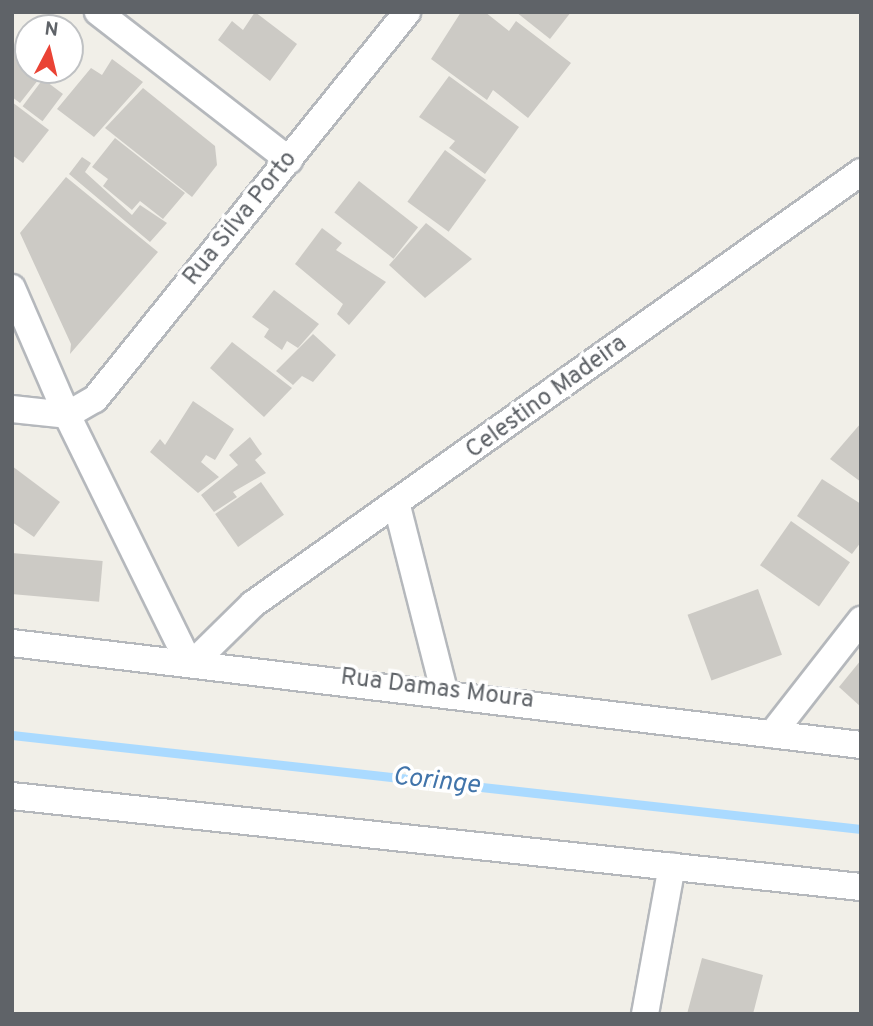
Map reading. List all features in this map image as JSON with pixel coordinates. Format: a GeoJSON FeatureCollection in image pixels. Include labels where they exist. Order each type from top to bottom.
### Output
{"type":"FeatureCollection","features":[{"type":"Feature","properties":{"kind":"street"},"geometry":{"type":"LineString","coordinates":[[98,12],[289,160]]}},
{"type":"Feature","properties":{"kind":"street","name":"Rua Silva Porto"},"geometry":{"type":"LineString","coordinates":[[66,415],[95,399],[407,12]]}},
{"type":"Feature","properties":{"kind":"street","name":"Celestino Madeira"},"geometry":{"type":"LineString","coordinates":[[191,661],[230,621],[397,506],[861,172]]}},
{"type":"Feature","properties":{"kind":"street"},"geometry":{"type":"LineString","coordinates":[[12,288],[66,415],[191,661]]}},
{"type":"Feature","properties":{"kind":"street"},"geometry":{"type":"LineString","coordinates":[[12,409],[66,415]]}},
{"type":"Feature","properties":{"kind":"street"},"geometry":{"type":"LineString","coordinates":[[397,506],[444,690]]}},
{"type":"Feature","properties":{"kind":"street"},"geometry":{"type":"LineString","coordinates":[[772,734],[861,620]]}},
{"type":"Feature","properties":{"kind":"street","name":"Rua Damas Moura"},"geometry":{"type":"LineString","coordinates":[[12,643],[444,690],[861,745]]}},
{"type":"Feature","properties":{"kind":"street"},"geometry":{"type":"LineString","coordinates":[[12,796],[861,887]]}},
{"type":"Feature","properties":{"kind":"street"},"geometry":{"type":"LineString","coordinates":[[645,1014],[672,866]]}},
{"type":"Feature","properties":{"kind":"building"},"geometry":{"type":"Polygon","coordinates":[[[255,12],[297,44],[270,81],[218,40],[232,21],[243,30],[255,12]]]}},
{"type":"Feature","properties":{"kind":"building"},"geometry":{"type":"Polygon","coordinates":[[[461,12],[485,12],[509,31],[516,21],[571,63],[528,118],[493,90],[487,100],[431,59],[461,12]]]}},
{"type":"Feature","properties":{"kind":"building"},"geometry":{"type":"Polygon","coordinates":[[[516,12],[571,12],[550,39],[516,12]]]}},
{"type":"Feature","properties":{"kind":"building"},"geometry":{"type":"Polygon","coordinates":[[[14,49],[14,84],[35,84],[20,103],[12,97],[14,49]]]}},
{"type":"Feature","properties":{"kind":"building"},"geometry":{"type":"Polygon","coordinates":[[[112,59],[143,82],[94,137],[57,109],[78,84],[84,84],[84,76],[91,68],[102,75],[112,59]]]}},
{"type":"Feature","properties":{"kind":"building"},"geometry":{"type":"Polygon","coordinates":[[[449,76],[519,127],[485,174],[449,148],[455,141],[419,117],[449,76]]]}},
{"type":"Feature","properties":{"kind":"building"},"geometry":{"type":"Polygon","coordinates":[[[39,84],[50,84],[63,94],[43,121],[23,106],[39,84]]]}},
{"type":"Feature","properties":{"kind":"building"},"geometry":{"type":"Polygon","coordinates":[[[143,88],[215,146],[217,165],[192,197],[105,128],[143,88]]]}},
{"type":"Feature","properties":{"kind":"building"},"geometry":{"type":"Polygon","coordinates":[[[12,102],[49,130],[23,163],[12,155],[12,102]]]}},
{"type":"Feature","properties":{"kind":"building"},"geometry":{"type":"Polygon","coordinates":[[[115,138],[185,193],[163,219],[140,201],[132,210],[103,186],[108,179],[92,167],[115,138]]]}},
{"type":"Feature","properties":{"kind":"building"},"geometry":{"type":"Polygon","coordinates":[[[445,150],[486,180],[449,232],[407,202],[445,150]]]}},
{"type":"Feature","properties":{"kind":"building"},"geometry":{"type":"Polygon","coordinates":[[[82,157],[91,163],[85,172],[132,215],[140,205],[167,223],[150,242],[69,174],[82,157]]]}},
{"type":"Feature","properties":{"kind":"building"},"geometry":{"type":"Polygon","coordinates":[[[66,177],[158,252],[70,354],[71,344],[20,233],[66,177]]]}},
{"type":"Feature","properties":{"kind":"building"},"geometry":{"type":"Polygon","coordinates":[[[359,181],[418,227],[393,259],[334,213],[359,181]]]}},
{"type":"Feature","properties":{"kind":"building"},"geometry":{"type":"Polygon","coordinates":[[[426,223],[472,259],[425,298],[389,265],[426,223]]]}},
{"type":"Feature","properties":{"kind":"building"},"geometry":{"type":"Polygon","coordinates":[[[322,228],[342,243],[336,250],[386,282],[349,325],[337,314],[343,304],[295,264],[322,228]]]}},
{"type":"Feature","properties":{"kind":"building"},"geometry":{"type":"Polygon","coordinates":[[[274,290],[319,324],[298,348],[287,341],[282,350],[264,337],[269,329],[252,317],[274,290]]]}},
{"type":"Feature","properties":{"kind":"building"},"geometry":{"type":"Polygon","coordinates":[[[313,334],[336,355],[313,382],[302,376],[293,385],[276,371],[313,334]]]}},
{"type":"Feature","properties":{"kind":"building"},"geometry":{"type":"Polygon","coordinates":[[[232,342],[292,388],[264,417],[210,368],[232,342]]]}},
{"type":"Feature","properties":{"kind":"building"},"geometry":{"type":"Polygon","coordinates":[[[193,401],[234,429],[215,460],[206,455],[201,462],[219,477],[198,493],[150,452],[160,439],[165,445],[193,401]]]}},
{"type":"Feature","properties":{"kind":"building"},"geometry":{"type":"Polygon","coordinates":[[[861,423],[861,482],[830,459],[861,423]]]}},
{"type":"Feature","properties":{"kind":"building"},"geometry":{"type":"Polygon","coordinates":[[[250,437],[262,454],[255,460],[266,473],[233,492],[237,497],[214,512],[201,495],[238,465],[229,455],[250,437]]]}},
{"type":"Feature","properties":{"kind":"building"},"geometry":{"type":"Polygon","coordinates":[[[12,466],[60,502],[34,537],[12,522],[12,466]]]}},
{"type":"Feature","properties":{"kind":"building"},"geometry":{"type":"Polygon","coordinates":[[[822,479],[861,504],[861,542],[852,554],[797,516],[822,479]]]}},
{"type":"Feature","properties":{"kind":"building"},"geometry":{"type":"Polygon","coordinates":[[[261,482],[284,515],[238,547],[215,514],[261,482]]]}},
{"type":"Feature","properties":{"kind":"building"},"geometry":{"type":"Polygon","coordinates":[[[791,521],[850,562],[819,607],[760,565],[791,521]]]}},
{"type":"Feature","properties":{"kind":"building"},"geometry":{"type":"Polygon","coordinates":[[[12,553],[103,561],[99,602],[12,594],[12,553]]]}},
{"type":"Feature","properties":{"kind":"building"},"geometry":{"type":"Polygon","coordinates":[[[758,589],[782,655],[711,680],[688,615],[758,589]]]}},
{"type":"Feature","properties":{"kind":"building"},"geometry":{"type":"Polygon","coordinates":[[[861,660],[861,707],[839,687],[861,660]]]}},
{"type":"Feature","properties":{"kind":"building"},"geometry":{"type":"Polygon","coordinates":[[[702,958],[763,975],[753,1014],[687,1014],[702,958]]]}},
{"type":"Feature","properties":{"kind":"waterway","name":"Coringe"},"geometry":{"type":"LineString","coordinates":[[12,735],[861,829]]}}]}
